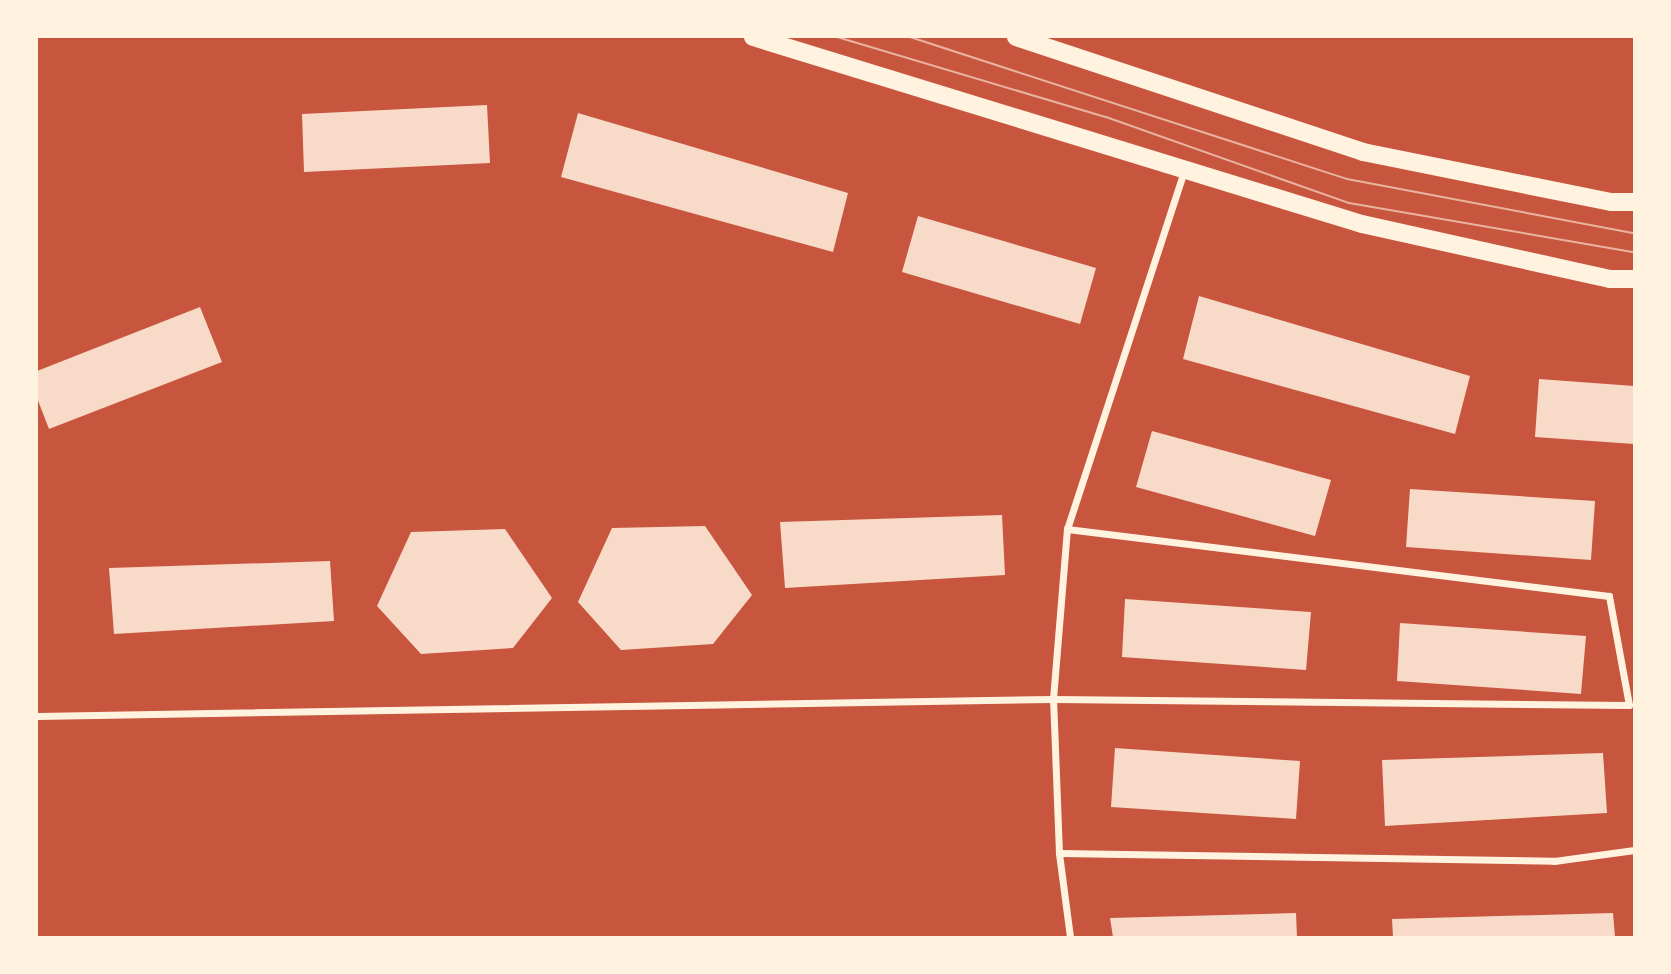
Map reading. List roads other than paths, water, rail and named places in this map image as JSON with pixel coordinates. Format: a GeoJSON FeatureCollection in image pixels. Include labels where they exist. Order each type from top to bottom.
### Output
{"type":"FeatureCollection","features":[{"type":"Feature","properties":{"kind":"main road"},"geometry":{"type":"LineString","coordinates":[[753,37],[1362,224],[1610,279],[1634,279]]}},
{"type":"Feature","properties":{"kind":"main road"},"geometry":{"type":"LineString","coordinates":[[1016,37],[1363,152],[1611,202],[1634,202]]}},
{"type":"Feature","properties":{"kind":"street"},"geometry":{"type":"LineString","coordinates":[[1070,937],[1059,853],[1053,699],[1067,529],[1184,169]]}},
{"type":"Feature","properties":{"kind":"street"},"geometry":{"type":"LineString","coordinates":[[37,716],[1053,699],[1632,705],[1609,596],[1067,529]]}},
{"type":"Feature","properties":{"kind":"street"},"geometry":{"type":"LineString","coordinates":[[1059,853],[1554,861],[1634,850]]}},
{"type":"Feature","properties":{"kind":"tram line"},"geometry":{"type":"LineString","coordinates":[[837,37],[1106,117],[1349,203],[1634,252]]}},
{"type":"Feature","properties":{"kind":"tram line"},"geometry":{"type":"LineString","coordinates":[[910,37],[1347,179],[1634,233]]}}]}
